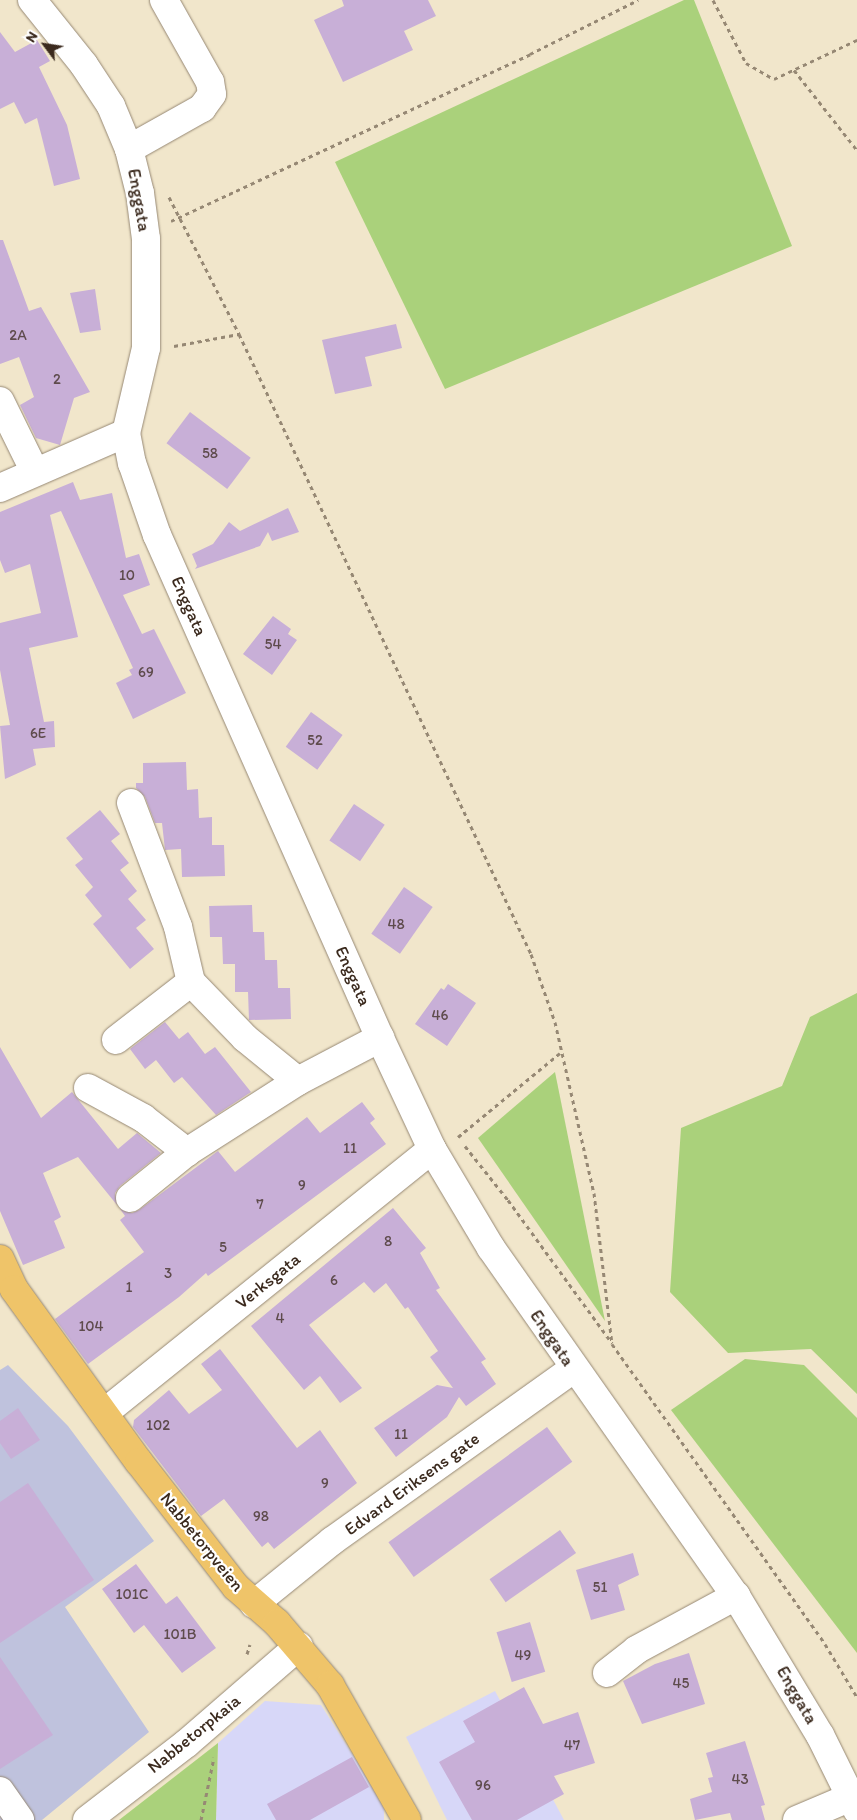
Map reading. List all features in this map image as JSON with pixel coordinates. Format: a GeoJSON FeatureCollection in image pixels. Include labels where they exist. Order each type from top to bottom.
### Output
{"type":"FeatureCollection","features":[{"type":"Feature","properties":{"kind":"main road","name":"Nabbetorpveien"},"geometry":{"type":"LineString","coordinates":[[0,1259],[14,1289],[104,1413],[236,1587],[300,1646],[330,1685],[407,1820]]}},
{"type":"Feature","properties":{"kind":"street","name":"Enggata"},"geometry":{"type":"LineString","coordinates":[[32,0],[84,65],[111,106],[129,149],[146,240],[146,348],[126,433],[132,463],[157,535],[380,1038],[432,1149],[491,1248],[573,1368],[736,1596],[783,1670],[854,1803],[797,1820]]}},
{"type":"Feature","properties":{"kind":"street","name":"Enggata"},"geometry":{"type":"LineString","coordinates":[[129,149],[202,108],[212,94],[210,82],[164,0]]}},
{"type":"Feature","properties":{"kind":"street"},"geometry":{"type":"LineString","coordinates":[[0,401],[35,472]]}},
{"type":"Feature","properties":{"kind":"street"},"geometry":{"type":"LineString","coordinates":[[0,488],[126,433]]}},
{"type":"Feature","properties":{"kind":"street"},"geometry":{"type":"LineString","coordinates":[[131,803],[178,927],[191,982],[245,1038],[298,1081]]}},
{"type":"Feature","properties":{"kind":"street"},"geometry":{"type":"LineString","coordinates":[[116,1040],[191,982]]}},
{"type":"Feature","properties":{"kind":"street"},"geometry":{"type":"LineString","coordinates":[[130,1198],[188,1152],[298,1081],[380,1038]]}},
{"type":"Feature","properties":{"kind":"street"},"geometry":{"type":"LineString","coordinates":[[88,1088],[143,1118],[188,1152]]}},
{"type":"Feature","properties":{"kind":"street","name":"Verksgata"},"geometry":{"type":"LineString","coordinates":[[104,1413],[432,1149]]}},
{"type":"Feature","properties":{"kind":"street","name":"Edvard Eriksens gate"},"geometry":{"type":"LineString","coordinates":[[254,1604],[332,1541],[573,1368]]}},
{"type":"Feature","properties":{"kind":"street"},"geometry":{"type":"LineString","coordinates":[[607,1673],[636,1650],[736,1596]]}},
{"type":"Feature","properties":{"kind":"street","name":"Nabbetorpkaia"},"geometry":{"type":"LineString","coordinates":[[87,1820],[187,1742],[300,1646]]}},
{"type":"Feature","properties":{"kind":"street"},"geometry":{"type":"LineString","coordinates":[[0,1791],[20,1820]]}},
{"type":"Feature","properties":{"kind":"path"},"geometry":{"type":"LineString","coordinates":[[146,240],[180,215],[530,54],[638,0]]}},
{"type":"Feature","properties":{"kind":"path"},"geometry":{"type":"LineString","coordinates":[[713,0],[746,62],[774,79],[857,40]]}},
{"type":"Feature","properties":{"kind":"path"},"geometry":{"type":"LineString","coordinates":[[794,70],[857,150]]}},
{"type":"Feature","properties":{"kind":"path"},"geometry":{"type":"LineString","coordinates":[[166,190],[239,334],[531,954],[555,1022],[560,1053],[594,1193],[612,1344]]}},
{"type":"Feature","properties":{"kind":"path"},"geometry":{"type":"LineString","coordinates":[[146,348],[194,345],[239,334]]}},
{"type":"Feature","properties":{"kind":"path"},"geometry":{"type":"LineString","coordinates":[[432,1149],[458,1137],[560,1053]]}},
{"type":"Feature","properties":{"kind":"path"},"geometry":{"type":"LineString","coordinates":[[458,1137],[508,1200],[612,1344],[825,1644],[857,1697]]}},
{"type":"Feature","properties":{"kind":"shaded area"},"geometry":{"type":"Polygon","coordinates":[[[8,1365],[68,1426],[154,1541],[65,1607],[149,1732],[42,1820],[0,1820],[0,1370],[8,1365]]]}},
{"type":"Feature","properties":{"kind":"shaded area"},"geometry":{"type":"Polygon","coordinates":[[[495,1691],[564,1820],[447,1820],[406,1737],[495,1691]]]}},
{"type":"Feature","properties":{"kind":"shaded area"},"geometry":{"type":"Polygon","coordinates":[[[265,1701],[321,1705],[384,1804],[384,1820],[216,1820],[218,1743],[265,1701]]]}},
{"type":"Feature","properties":{"kind":"green space"},"geometry":{"type":"Polygon","coordinates":[[[684,0],[694,0],[792,246],[445,389],[335,162],[684,0]]]}},
{"type":"Feature","properties":{"kind":"green space"},"geometry":{"type":"Polygon","coordinates":[[[857,993],[857,1394],[811,1349],[728,1353],[670,1292],[681,1128],[782,1086],[810,1017],[857,993]]]}},
{"type":"Feature","properties":{"kind":"green space"},"geometry":{"type":"Polygon","coordinates":[[[555,1072],[605,1321],[478,1138],[555,1072]]]}},
{"type":"Feature","properties":{"kind":"green space"},"geometry":{"type":"Polygon","coordinates":[[[745,1359],[804,1365],[857,1418],[857,1653],[671,1410],[745,1359]]]}},
{"type":"Feature","properties":{"kind":"green space"},"geometry":{"type":"Polygon","coordinates":[[[218,1743],[216,1820],[119,1820],[218,1743]]]}},
{"type":"Feature","properties":{"kind":"building"},"geometry":{"type":"Polygon","coordinates":[[[342,0],[428,0],[436,16],[404,31],[413,50],[343,82],[314,20],[344,6],[342,0]]]}},
{"type":"Feature","properties":{"kind":"building"},"geometry":{"type":"Polygon","coordinates":[[[0,32],[15,52],[37,40],[50,61],[39,67],[67,125],[80,179],[54,186],[37,118],[25,124],[14,102],[0,109],[0,32]]]}},
{"type":"Feature","properties":{"kind":"building"},"geometry":{"type":"Polygon","coordinates":[[[0,240],[3,240],[29,311],[41,307],[90,392],[74,398],[60,445],[36,438],[20,405],[34,397],[19,357],[0,364],[0,240]]]}},
{"type":"Feature","properties":{"kind":"building"},"geometry":{"type":"Polygon","coordinates":[[[95,289],[101,330],[80,333],[70,293],[95,289]]]}},
{"type":"Feature","properties":{"kind":"building"},"geometry":{"type":"Polygon","coordinates":[[[396,324],[402,348],[365,357],[372,386],[335,394],[322,340],[396,324]]]}},
{"type":"Feature","properties":{"kind":"building"},"geometry":{"type":"Polygon","coordinates":[[[190,412],[251,458],[227,489],[167,443],[190,412]]]}},
{"type":"Feature","properties":{"kind":"building"},"geometry":{"type":"Polygon","coordinates":[[[73,482],[80,500],[112,493],[126,558],[139,554],[150,585],[123,595],[142,634],[154,629],[186,693],[133,719],[116,683],[132,675],[129,670],[133,668],[61,511],[50,515],[78,637],[29,648],[44,722],[54,721],[55,747],[33,749],[36,765],[5,779],[0,726],[10,725],[0,670],[0,623],[41,613],[30,564],[5,573],[0,560],[0,512],[73,482]]]}},
{"type":"Feature","properties":{"kind":"building"},"geometry":{"type":"Polygon","coordinates":[[[288,508],[299,532],[272,541],[268,532],[260,546],[195,569],[197,566],[192,554],[213,544],[229,522],[240,531],[288,508]]]}},
{"type":"Feature","properties":{"kind":"building"},"geometry":{"type":"Polygon","coordinates":[[[273,616],[291,629],[288,634],[297,640],[272,675],[243,654],[273,616]]]}},
{"type":"Feature","properties":{"kind":"building"},"geometry":{"type":"Polygon","coordinates":[[[311,712],[343,735],[317,770],[286,747],[311,712]]]}},
{"type":"Feature","properties":{"kind":"building"},"geometry":{"type":"Polygon","coordinates":[[[186,762],[187,790],[198,789],[199,818],[212,817],[212,845],[224,845],[225,876],[182,877],[181,849],[165,850],[162,823],[155,823],[145,797],[136,788],[136,783],[143,783],[143,763],[186,762]]]}},
{"type":"Feature","properties":{"kind":"building"},"geometry":{"type":"Polygon","coordinates":[[[354,804],[385,825],[360,861],[329,840],[354,804]]]}},
{"type":"Feature","properties":{"kind":"building"},"geometry":{"type":"Polygon","coordinates":[[[100,810],[120,834],[111,841],[129,863],[120,870],[137,891],[128,899],[146,920],[136,928],[154,949],[130,969],[93,924],[102,916],[85,895],[93,887],[75,865],[83,859],[66,838],[100,810]]]}},
{"type":"Feature","properties":{"kind":"building"},"geometry":{"type":"Polygon","coordinates":[[[404,887],[433,907],[400,954],[371,934],[404,887]]]}},
{"type":"Feature","properties":{"kind":"building"},"geometry":{"type":"Polygon","coordinates":[[[252,905],[253,932],[264,932],[265,960],[277,960],[278,988],[290,988],[291,1019],[249,1020],[248,992],[235,992],[235,964],[223,964],[222,937],[210,937],[209,906],[252,905]]]}},
{"type":"Feature","properties":{"kind":"building"},"geometry":{"type":"Polygon","coordinates":[[[448,984],[476,1003],[447,1046],[415,1024],[441,988],[444,990],[448,984]]]}},
{"type":"Feature","properties":{"kind":"building"},"geometry":{"type":"Polygon","coordinates":[[[165,1022],[179,1039],[188,1032],[205,1054],[215,1047],[251,1092],[216,1115],[182,1077],[174,1083],[156,1060],[145,1069],[130,1049],[165,1022]]]}},
{"type":"Feature","properties":{"kind":"building"},"geometry":{"type":"Polygon","coordinates":[[[0,1047],[41,1118],[72,1092],[118,1149],[137,1133],[161,1153],[120,1186],[115,1193],[117,1205],[78,1157],[43,1173],[61,1217],[54,1221],[65,1248],[23,1265],[0,1211],[0,1047]]]}},
{"type":"Feature","properties":{"kind":"building"},"geometry":{"type":"Polygon","coordinates":[[[362,1102],[375,1119],[370,1123],[386,1144],[208,1276],[206,1273],[179,1297],[88,1364],[55,1319],[144,1252],[120,1220],[125,1216],[120,1209],[132,1213],[139,1210],[218,1151],[235,1172],[307,1117],[320,1133],[362,1102]]]}},
{"type":"Feature","properties":{"kind":"building"},"geometry":{"type":"Polygon","coordinates":[[[393,1208],[426,1248],[420,1253],[440,1288],[436,1290],[486,1359],[481,1362],[496,1384],[466,1406],[459,1397],[447,1417],[396,1457],[374,1428],[437,1385],[453,1388],[430,1357],[438,1351],[408,1307],[405,1309],[386,1283],[374,1293],[364,1282],[309,1325],[362,1388],[340,1403],[320,1376],[304,1390],[251,1326],[393,1208]]]}},
{"type":"Feature","properties":{"kind":"building"},"geometry":{"type":"Polygon","coordinates":[[[220,1349],[297,1448],[320,1430],[357,1483],[274,1549],[268,1542],[262,1547],[224,1499],[201,1516],[133,1427],[134,1420],[169,1390],[189,1414],[222,1390],[201,1364],[220,1349]]]}},
{"type":"Feature","properties":{"kind":"building"},"geometry":{"type":"Polygon","coordinates":[[[18,1408],[40,1440],[11,1459],[0,1443],[0,1421],[18,1408]]]}},
{"type":"Feature","properties":{"kind":"building"},"geometry":{"type":"Polygon","coordinates":[[[547,1427],[572,1462],[414,1577],[388,1542],[547,1427]]]}},
{"type":"Feature","properties":{"kind":"building"},"geometry":{"type":"Polygon","coordinates":[[[28,1483],[94,1580],[0,1643],[0,1502],[28,1483]]]}},
{"type":"Feature","properties":{"kind":"building"},"geometry":{"type":"Polygon","coordinates":[[[560,1530],[576,1553],[506,1602],[490,1579],[560,1530]]]}},
{"type":"Feature","properties":{"kind":"building"},"geometry":{"type":"Polygon","coordinates":[[[633,1553],[639,1575],[618,1585],[625,1610],[591,1620],[576,1570],[633,1553]]]}},
{"type":"Feature","properties":{"kind":"building"},"geometry":{"type":"Polygon","coordinates":[[[136,1564],[166,1604],[177,1596],[216,1648],[182,1673],[144,1625],[134,1633],[102,1589],[136,1564]]]}},
{"type":"Feature","properties":{"kind":"building"},"geometry":{"type":"Polygon","coordinates":[[[530,1622],[545,1672],[512,1682],[497,1632],[530,1622]]]}},
{"type":"Feature","properties":{"kind":"building"},"geometry":{"type":"Polygon","coordinates":[[[689,1653],[705,1704],[642,1724],[623,1681],[655,1664],[689,1653]]]}},
{"type":"Feature","properties":{"kind":"building"},"geometry":{"type":"Polygon","coordinates":[[[0,1657],[53,1735],[0,1769],[0,1657]]]}},
{"type":"Feature","properties":{"kind":"building"},"geometry":{"type":"Polygon","coordinates":[[[524,1687],[543,1724],[578,1712],[595,1763],[554,1776],[564,1794],[517,1820],[472,1820],[439,1762],[475,1742],[463,1721],[524,1687]]]}},
{"type":"Feature","properties":{"kind":"building"},"geometry":{"type":"Polygon","coordinates":[[[745,1741],[765,1805],[761,1806],[765,1820],[732,1820],[730,1813],[695,1820],[690,1799],[712,1792],[708,1778],[713,1777],[706,1753],[745,1741]]]}},
{"type":"Feature","properties":{"kind":"building"},"geometry":{"type":"Polygon","coordinates":[[[352,1757],[369,1787],[310,1820],[276,1820],[267,1804],[352,1757]]]}}]}
